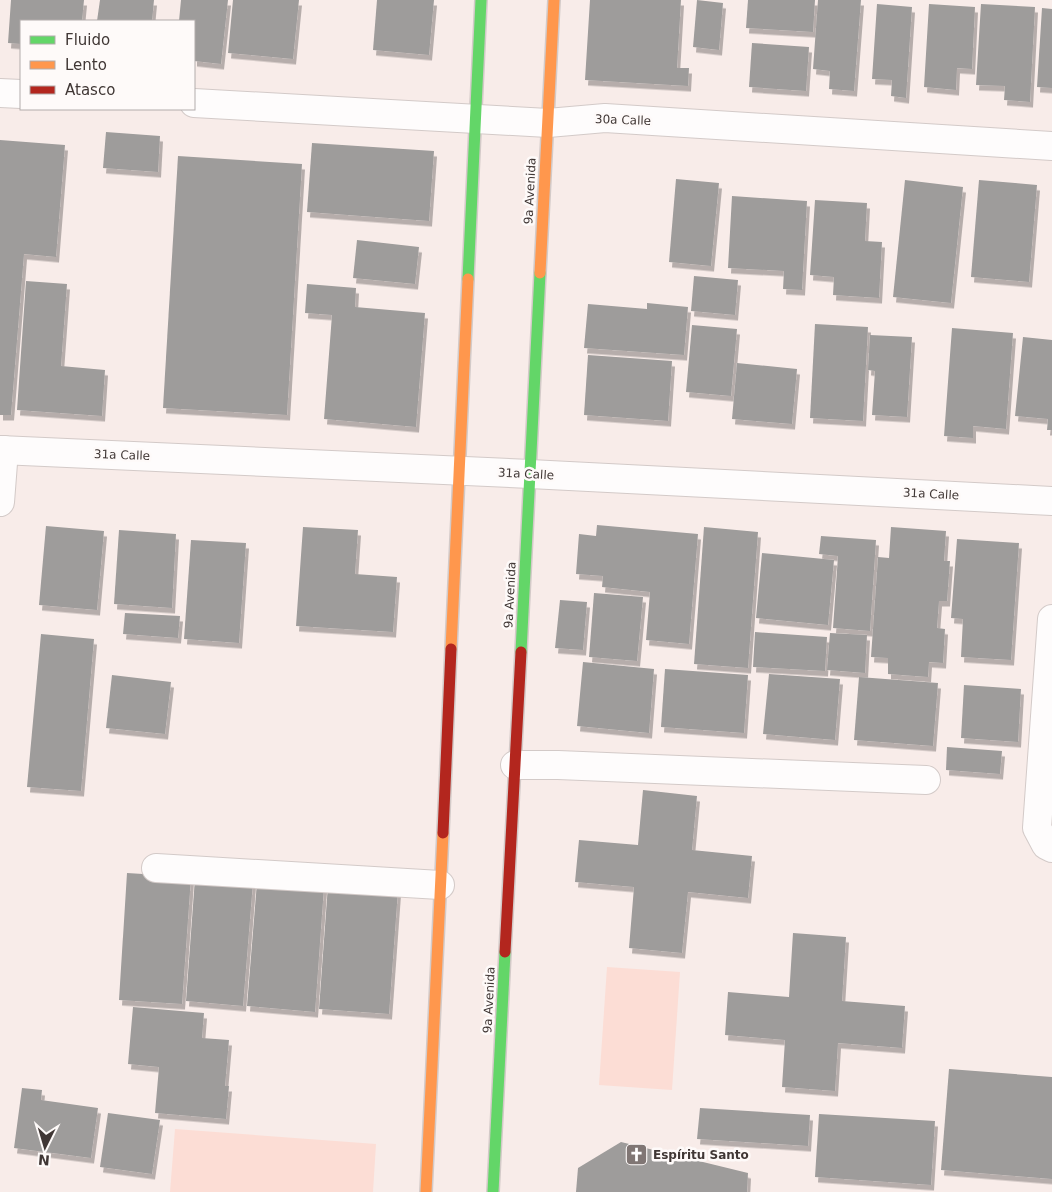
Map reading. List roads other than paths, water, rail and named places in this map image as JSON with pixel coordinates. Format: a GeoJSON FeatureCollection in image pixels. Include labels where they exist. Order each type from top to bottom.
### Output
{"type":"FeatureCollection","features":[{"type":"Feature","properties":{"kind":"street"},"geometry":{"type":"LineString","coordinates":[[426,1192],[481,0]]}},
{"type":"Feature","properties":{"kind":"street","name":"9a Avenida"},"geometry":{"type":"LineString","coordinates":[[493,1192],[554,0]]}},
{"type":"Feature","properties":{"kind":"street"},"geometry":{"type":"LineString","coordinates":[[0,93],[20,94]]}},
{"type":"Feature","properties":{"kind":"street","name":"30a Calle"},"geometry":{"type":"LineString","coordinates":[[195,103],[548,123],[605,118],[1052,146]]}},
{"type":"Feature","properties":{"kind":"street"},"geometry":{"type":"LineString","coordinates":[[0,502],[2,450]]}},
{"type":"Feature","properties":{"kind":"street","name":"31a Calle"},"geometry":{"type":"LineString","coordinates":[[2,450],[459,470],[1052,501]]}},
{"type":"Feature","properties":{"kind":"street"},"geometry":{"type":"LineString","coordinates":[[1052,619],[1036,828],[1046,845],[1052,848]]}},
{"type":"Feature","properties":{"kind":"street"},"geometry":{"type":"LineString","coordinates":[[514,766],[558,765],[926,780]]}},
{"type":"Feature","properties":{"kind":"street"},"geometry":{"type":"LineString","coordinates":[[156,868],[440,885]]}},
{"type":"Feature","properties":{"kind":"place","name":"Espíritu Santo"},"geometry":{"type":"Point","coordinates":[637,1155]}}]}
